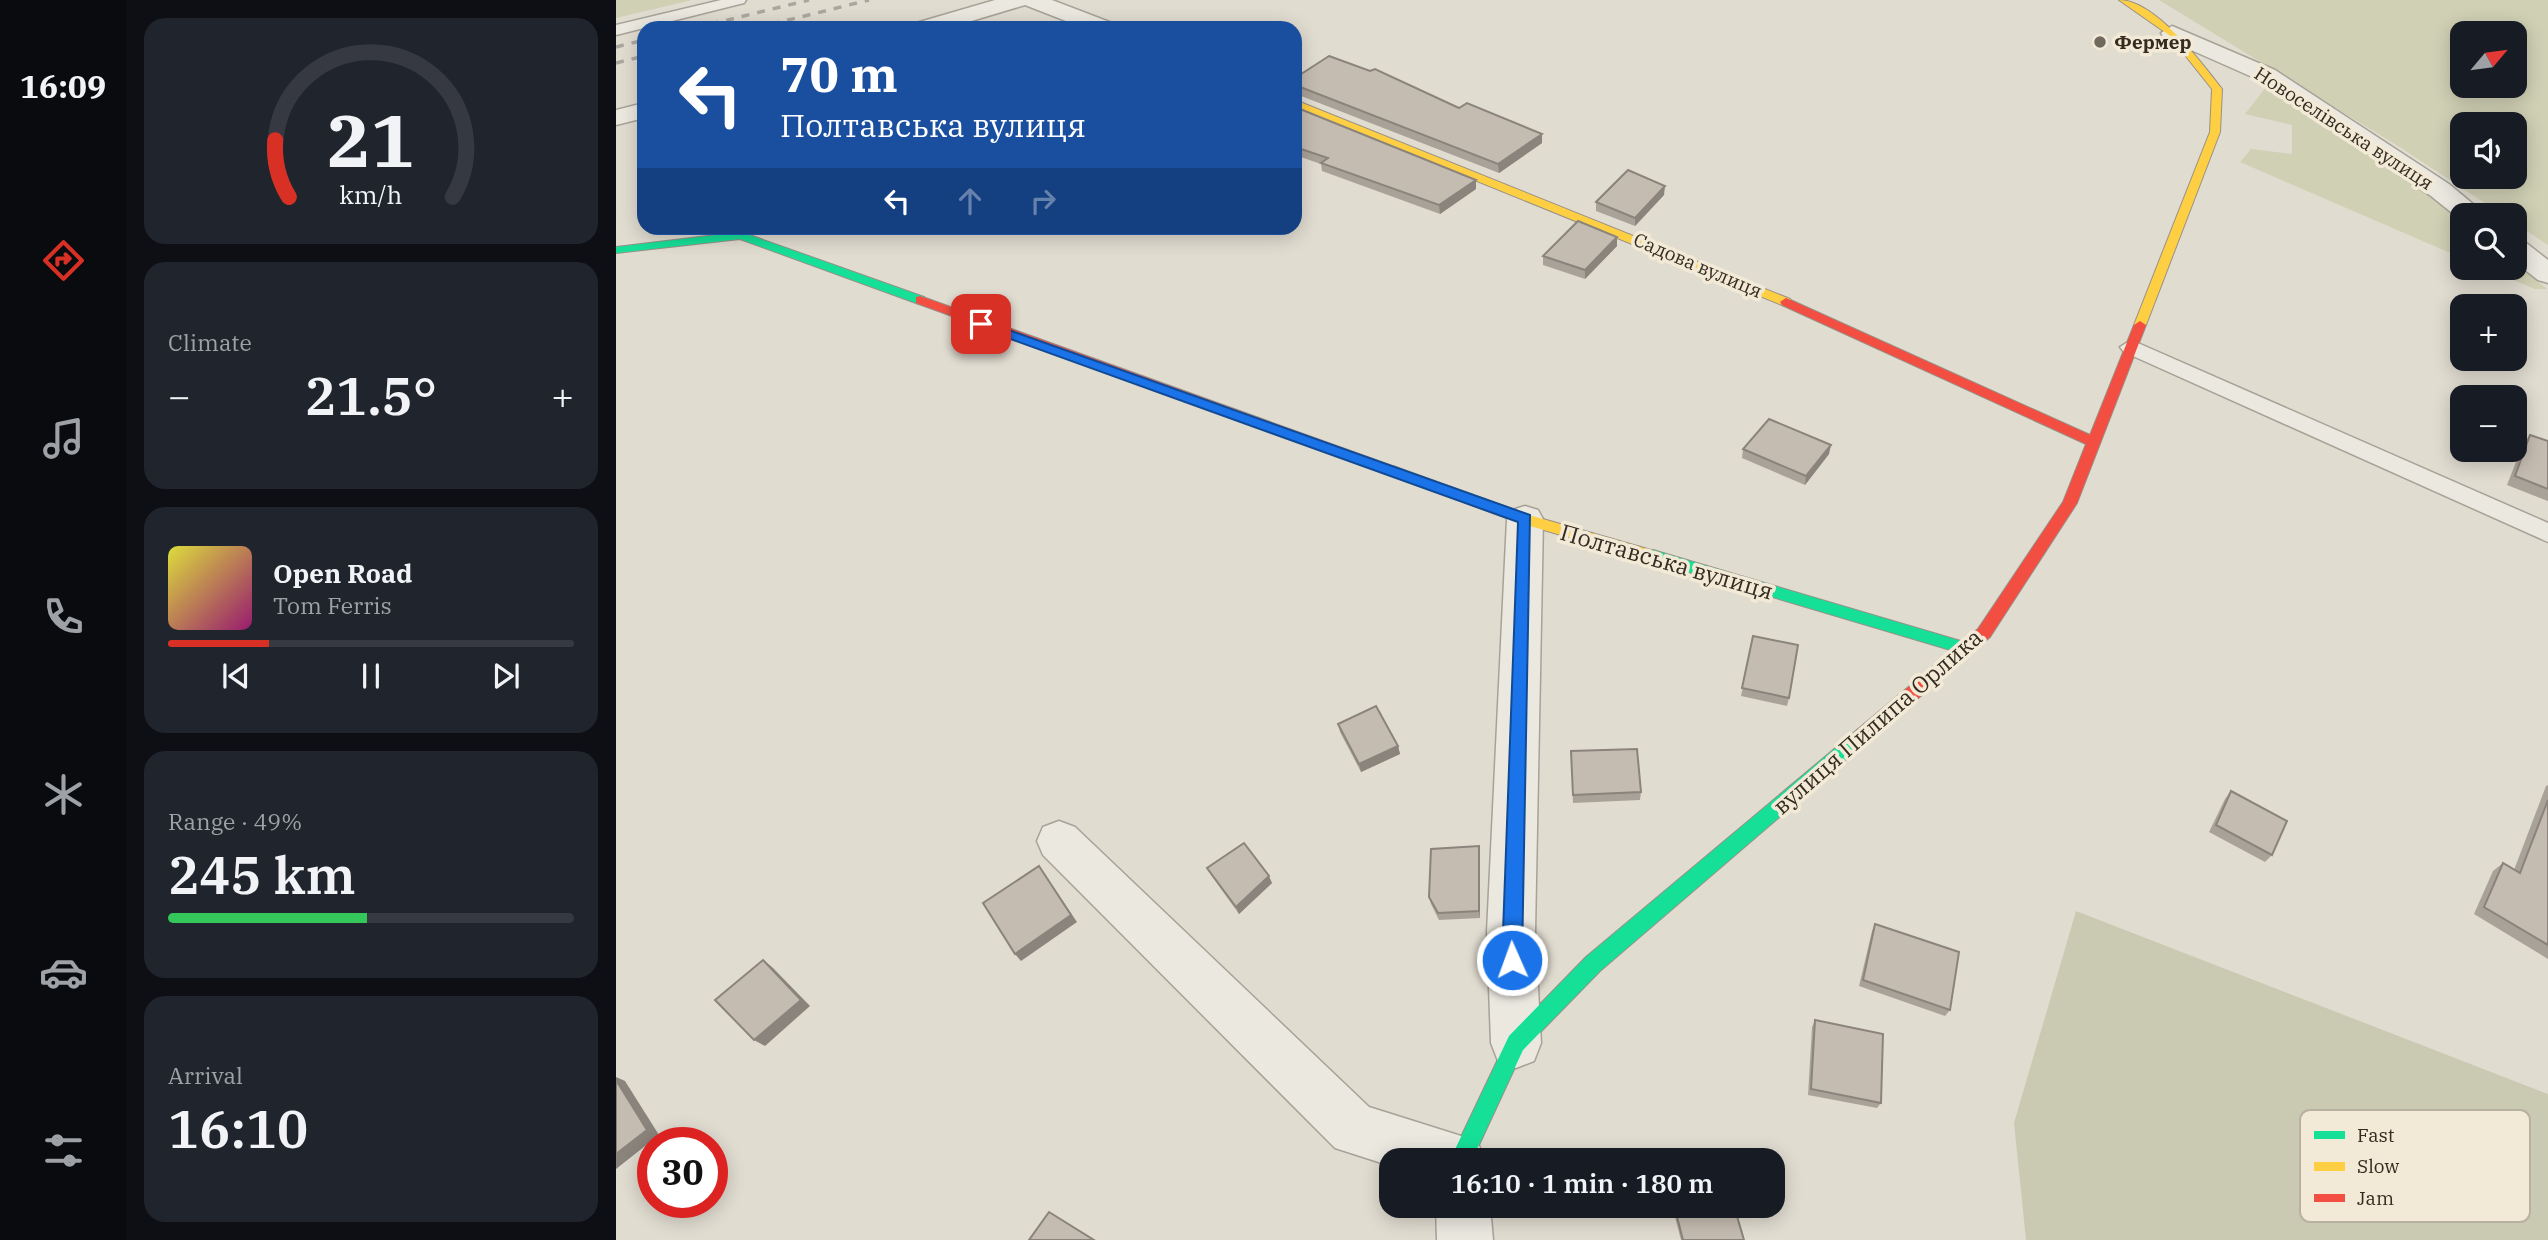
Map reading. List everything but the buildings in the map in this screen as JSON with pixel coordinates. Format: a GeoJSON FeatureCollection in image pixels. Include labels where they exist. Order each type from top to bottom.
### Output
{"type":"FeatureCollection","features":[{"type":"Feature","properties":{"kind":"street"},"geometry":{"type":"LineString","coordinates":[[948,21],[1018,0]]}},
{"type":"Feature","properties":{"kind":"street"},"geometry":{"type":"LineString","coordinates":[[1032,0],[1086,21]]}},
{"type":"Feature","properties":{"kind":"street","name":"вулиця Пилипа Орлика"},"geometry":{"type":"LineString","coordinates":[[1465,1148],[1516,1043],[1593,964],[1984,633],[2070,503],[2215,132],[2217,89],[2172,33],[2123,0]]}},
{"type":"Feature","properties":{"kind":"street","name":"Новоселівська вулиця"},"geometry":{"type":"LineString","coordinates":[[2172,33],[2267,75],[2457,203]]}},
{"type":"Feature","properties":{"kind":"street","name":"Садова вулиця"},"geometry":{"type":"LineString","coordinates":[[1302,106],[1732,279],[1987,390],[2094,442]]}},
{"type":"Feature","properties":{"kind":"street"},"geometry":{"type":"LineString","coordinates":[[616,118],[637,112]]}},
{"type":"Feature","properties":{"kind":"street","name":"Полтавська вулиця"},"geometry":{"type":"LineString","coordinates":[[616,250],[741,235],[1525,519],[1964,648]]}},
{"type":"Feature","properties":{"kind":"street"},"geometry":{"type":"LineString","coordinates":[[2527,257],[2548,274]]}},
{"type":"Feature","properties":{"kind":"street"},"geometry":{"type":"LineString","coordinates":[[1516,1043],[1511,932],[1525,519]]}},
{"type":"Feature","properties":{"kind":"street"},"geometry":{"type":"LineString","coordinates":[[1059,841],[1354,1129],[1418,1148]]}},
{"type":"Feature","properties":{"kind":"street"},"geometry":{"type":"LineString","coordinates":[[1464,1218],[1465,1240]]}},
{"type":"Feature","properties":{"kind":"lane"},"geometry":{"type":"LineString","coordinates":[[653,21],[740,0]]}},
{"type":"Feature","properties":{"kind":"lane"},"geometry":{"type":"LineString","coordinates":[[616,30],[637,25]]}},
{"type":"Feature","properties":{"kind":"lane"},"geometry":{"type":"LineString","coordinates":[[2131,347],[2548,533]]}},
{"type":"Feature","properties":{"kind":"green space"},"geometry":{"type":"Polygon","coordinates":[[[616,0],[692,0],[616,18],[616,0]]]}},
{"type":"Feature","properties":{"kind":"green space"},"geometry":{"type":"Polygon","coordinates":[[[2159,0],[2548,0],[2548,245],[2527,231],[2527,203],[2485,203],[2463,189],[2527,189],[2527,112],[2450,112],[2450,180],[2159,0]]]}},
{"type":"Feature","properties":{"kind":"green space"},"geometry":{"type":"Polygon","coordinates":[[[2270,82],[2450,209],[2450,253],[2240,162],[2251,149],[2292,154],[2292,125],[2245,114],[2270,82]]]}},
{"type":"Feature","properties":{"kind":"green space"},"geometry":{"type":"Polygon","coordinates":[[[2527,272],[2547,289],[2535,289],[2514,280],[2527,280],[2527,272]]]}},
{"type":"Feature","properties":{"kind":"green space"},"geometry":{"type":"Polygon","coordinates":[[[2076,911],[2548,1094],[2548,1240],[2026,1240],[2014,1123],[2076,911]]]}},
{"type":"Feature","properties":{"kind":"railway"},"geometry":{"type":"LineString","coordinates":[[724,21],[809,0]]}},
{"type":"Feature","properties":{"kind":"railway"},"geometry":{"type":"LineString","coordinates":[[784,21],[869,0]]}},
{"type":"Feature","properties":{"kind":"railway"},"geometry":{"type":"LineString","coordinates":[[616,47],[637,42]]}},
{"type":"Feature","properties":{"kind":"railway"},"geometry":{"type":"LineString","coordinates":[[616,63],[637,58]]}},
{"type":"Feature","properties":{"kind":"traffic: fast"},"geometry":{"type":"LineString","coordinates":[[616,250],[741,235],[920,300]]}},
{"type":"Feature","properties":{"kind":"traffic: fast"},"geometry":{"type":"LineString","coordinates":[[1653,556],[1964,648]]}},
{"type":"Feature","properties":{"kind":"traffic: fast"},"geometry":{"type":"LineString","coordinates":[[1467,1148],[1516,1043],[1593,964],[1863,735]]}},
{"type":"Feature","properties":{"kind":"traffic: slow"},"geometry":{"type":"LineString","coordinates":[[2123,0],[2172,33],[2217,89],[2215,132],[2140,325]]}},
{"type":"Feature","properties":{"kind":"traffic: slow"},"geometry":{"type":"LineString","coordinates":[[1302,106],[1786,302]]}},
{"type":"Feature","properties":{"kind":"traffic: slow"},"geometry":{"type":"LineString","coordinates":[[1393,471],[1525,519],[1653,556]]}},
{"type":"Feature","properties":{"kind":"traffic: jam"},"geometry":{"type":"LineString","coordinates":[[920,300],[1393,471]]}},
{"type":"Feature","properties":{"kind":"traffic: jam"},"geometry":{"type":"LineString","coordinates":[[1786,302],[2094,442]]}},
{"type":"Feature","properties":{"kind":"traffic: jam"},"geometry":{"type":"LineString","coordinates":[[1863,735],[1984,633],[2070,503],[2140,325]]}},
{"type":"Feature","properties":{"kind":"place","name":"Фермер"},"geometry":{"type":"Point","coordinates":[2100,42]}},
{"type":"Feature","properties":{"kind":"route"},"geometry":{"type":"LineString","coordinates":[[981,324],[1525,519],[1512,960]]}}]}
